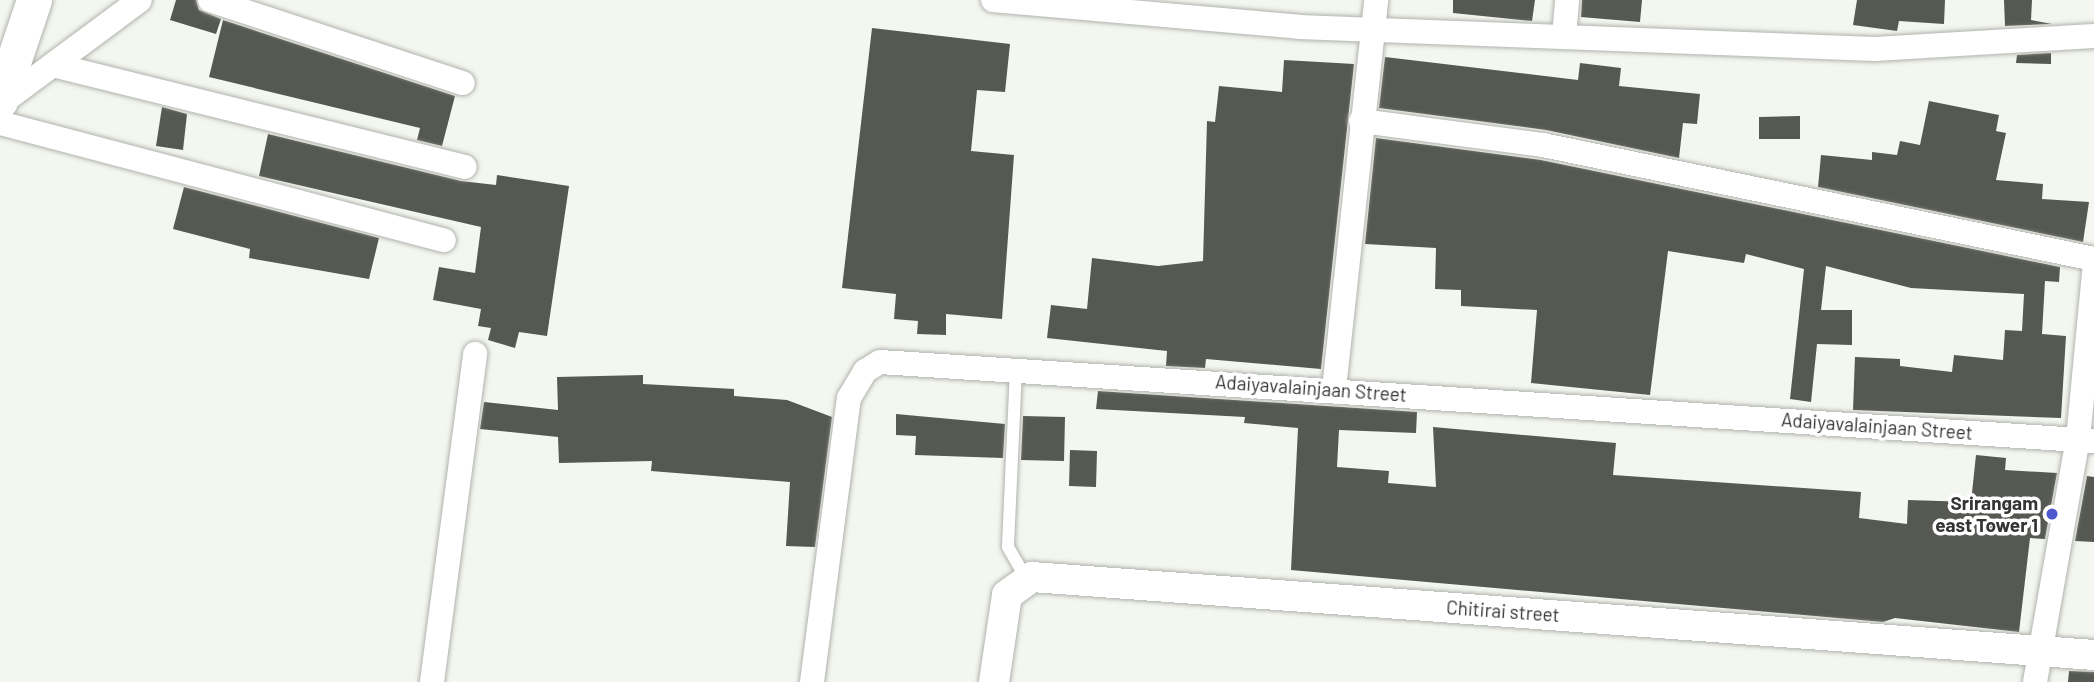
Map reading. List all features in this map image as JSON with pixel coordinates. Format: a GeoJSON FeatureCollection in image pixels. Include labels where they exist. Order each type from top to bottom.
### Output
{"type":"FeatureCollection","features":[{"type":"Feature","properties":{"kind":"main road"},"geometry":{"type":"LineString","coordinates":[[0,102],[34,0]]}},
{"type":"Feature","properties":{"kind":"street"},"geometry":{"type":"LineString","coordinates":[[0,102],[141,0]]}},
{"type":"Feature","properties":{"kind":"street"},"geometry":{"type":"LineString","coordinates":[[210,0],[463,83]]}},
{"type":"Feature","properties":{"kind":"street"},"geometry":{"type":"LineString","coordinates":[[993,0],[1372,29],[1875,50],[2094,36]]}},
{"type":"Feature","properties":{"kind":"street"},"geometry":{"type":"LineString","coordinates":[[1334,389],[1376,0]]}},
{"type":"Feature","properties":{"kind":"street"},"geometry":{"type":"LineString","coordinates":[[1564,36],[1567,0]]}},
{"type":"Feature","properties":{"kind":"street"},"geometry":{"type":"LineString","coordinates":[[53,65],[465,167]]}},
{"type":"Feature","properties":{"kind":"street"},"geometry":{"type":"LineString","coordinates":[[1361,121],[1569,150],[2094,259]]}},
{"type":"Feature","properties":{"kind":"street"},"geometry":{"type":"LineString","coordinates":[[0,123],[444,240]]}},
{"type":"Feature","properties":{"kind":"street"},"geometry":{"type":"LineString","coordinates":[[2035,682],[2038,651],[2086,440],[2094,272]]}},
{"type":"Feature","properties":{"kind":"street"},"geometry":{"type":"LineString","coordinates":[[432,682],[475,354]]}},
{"type":"Feature","properties":{"kind":"street","name":"Adaiyavalainjaan Street"},"geometry":{"type":"LineString","coordinates":[[812,682],[853,388],[880,362],[1016,366],[2086,440]]}},
{"type":"Feature","properties":{"kind":"street"},"geometry":{"type":"LineString","coordinates":[[994,682],[1004,603],[1026,578]]}},
{"type":"Feature","properties":{"kind":"street","name":"Chitirai street"},"geometry":{"type":"LineString","coordinates":[[1026,578],[2094,655]]}},
{"type":"Feature","properties":{"kind":"lane"},"geometry":{"type":"LineString","coordinates":[[1016,366],[1008,547],[1026,578]]}},
{"type":"Feature","properties":{"kind":"building"},"geometry":{"type":"Polygon","coordinates":[[[176,0],[196,0],[199,10],[221,19],[216,34],[170,20],[176,0]]]}},
{"type":"Feature","properties":{"kind":"building"},"geometry":{"type":"Polygon","coordinates":[[[1453,0],[1535,0],[1532,21],[1453,13],[1453,0]]]}},
{"type":"Feature","properties":{"kind":"building"},"geometry":{"type":"Polygon","coordinates":[[[1582,0],[1642,0],[1640,22],[1581,17],[1582,0]]]}},
{"type":"Feature","properties":{"kind":"building"},"geometry":{"type":"Polygon","coordinates":[[[1857,0],[1945,0],[1944,24],[1899,21],[1897,31],[1853,25],[1857,0]]]}},
{"type":"Feature","properties":{"kind":"building"},"geometry":{"type":"Polygon","coordinates":[[[2004,0],[2032,0],[2031,20],[2052,24],[2005,26],[2004,0]]]}},
{"type":"Feature","properties":{"kind":"building"},"geometry":{"type":"Polygon","coordinates":[[[223,20],[455,96],[442,146],[417,140],[420,128],[209,77],[223,20]]]}},
{"type":"Feature","properties":{"kind":"building"},"geometry":{"type":"Polygon","coordinates":[[[872,28],[1010,44],[1005,92],[977,90],[971,151],[1014,155],[1002,319],[946,314],[946,335],[917,334],[918,321],[894,319],[896,294],[842,288],[872,28]]]}},
{"type":"Feature","properties":{"kind":"building"},"geometry":{"type":"Polygon","coordinates":[[[2051,53],[2051,64],[2016,63],[2017,55],[2051,53]]]}},
{"type":"Feature","properties":{"kind":"building"},"geometry":{"type":"Polygon","coordinates":[[[1385,57],[1578,80],[1580,63],[1621,68],[1619,86],[1700,94],[1697,124],[1683,123],[1679,158],[1546,130],[1379,108],[1385,57]]]}},
{"type":"Feature","properties":{"kind":"building"},"geometry":{"type":"Polygon","coordinates":[[[1284,60],[1354,64],[1321,369],[1206,359],[1205,368],[1166,366],[1167,351],[1047,338],[1051,305],[1087,309],[1092,258],[1158,266],[1203,261],[1207,121],[1215,122],[1219,86],[1282,92],[1284,60]]]}},
{"type":"Feature","properties":{"kind":"building"},"geometry":{"type":"Polygon","coordinates":[[[1929,101],[1999,115],[1996,131],[2006,133],[1996,180],[2043,184],[2042,199],[2089,202],[2083,242],[1818,187],[1821,155],[1872,160],[1872,152],[1897,155],[1900,141],[1920,145],[1929,101]]]}},
{"type":"Feature","properties":{"kind":"building"},"geometry":{"type":"Polygon","coordinates":[[[162,107],[187,114],[183,150],[156,146],[162,107]]]}},
{"type":"Feature","properties":{"kind":"building"},"geometry":{"type":"Polygon","coordinates":[[[1800,116],[1800,139],[1759,139],[1759,117],[1800,116]]]}},
{"type":"Feature","properties":{"kind":"building"},"geometry":{"type":"Polygon","coordinates":[[[268,134],[461,181],[496,185],[497,175],[569,186],[547,336],[519,332],[515,348],[488,340],[491,328],[478,326],[481,309],[433,300],[439,267],[475,273],[481,227],[259,176],[268,134]]]}},
{"type":"Feature","properties":{"kind":"building"},"geometry":{"type":"Polygon","coordinates":[[[1376,138],[1541,160],[2060,267],[2059,282],[2045,281],[2042,334],[2066,336],[2061,418],[1853,410],[1855,357],[1900,359],[1900,366],[1952,372],[1954,355],[2003,360],[2005,330],[2022,331],[2024,294],[1911,288],[1826,266],[1821,310],[1852,310],[1852,345],[1817,344],[1811,402],[1790,399],[1804,269],[1746,254],[1744,263],[1668,251],[1650,395],[1531,383],[1537,310],[1461,306],[1461,290],[1435,289],[1436,248],[1365,244],[1376,138]]]}},
{"type":"Feature","properties":{"kind":"building"},"geometry":{"type":"Polygon","coordinates":[[[184,187],[379,238],[369,279],[249,258],[250,249],[173,229],[184,187]]]}},
{"type":"Feature","properties":{"kind":"building"},"geometry":{"type":"Polygon","coordinates":[[[643,375],[643,384],[734,389],[734,396],[787,400],[832,417],[815,547],[786,546],[790,482],[651,471],[652,461],[559,463],[558,437],[480,429],[484,402],[558,410],[557,377],[643,375]]]}},
{"type":"Feature","properties":{"kind":"building"},"geometry":{"type":"Polygon","coordinates":[[[1098,391],[1417,412],[1416,433],[1339,430],[1337,467],[1389,471],[1388,483],[1436,487],[1433,427],[1616,443],[1613,475],[1861,492],[1859,518],[1907,524],[1908,500],[1971,502],[1976,455],[2006,458],[2005,470],[2057,473],[2045,539],[2030,538],[2019,632],[1895,618],[1883,622],[1291,570],[1298,428],[1244,423],[1245,417],[1096,409],[1098,391]]]}},
{"type":"Feature","properties":{"kind":"building"},"geometry":{"type":"Polygon","coordinates":[[[896,414],[1005,424],[1003,458],[915,455],[916,436],[896,435],[896,414]]]}},
{"type":"Feature","properties":{"kind":"building"},"geometry":{"type":"Polygon","coordinates":[[[1023,416],[1065,417],[1064,461],[1021,460],[1023,416]]]}},
{"type":"Feature","properties":{"kind":"building"},"geometry":{"type":"Polygon","coordinates":[[[1070,450],[1097,451],[1096,487],[1069,486],[1070,450]]]}},
{"type":"Feature","properties":{"kind":"building"},"geometry":{"type":"Polygon","coordinates":[[[2087,476],[2094,477],[2094,542],[2075,541],[2087,476]]]}},
{"type":"Feature","properties":{"kind":"building"},"geometry":{"type":"Polygon","coordinates":[[[2069,671],[2094,672],[2094,682],[2068,682],[2069,671]]]}},
{"type":"Feature","properties":{"kind":"place","name":"Srirangam east Tower 1"},"geometry":{"type":"Point","coordinates":[2052,514]}}]}
